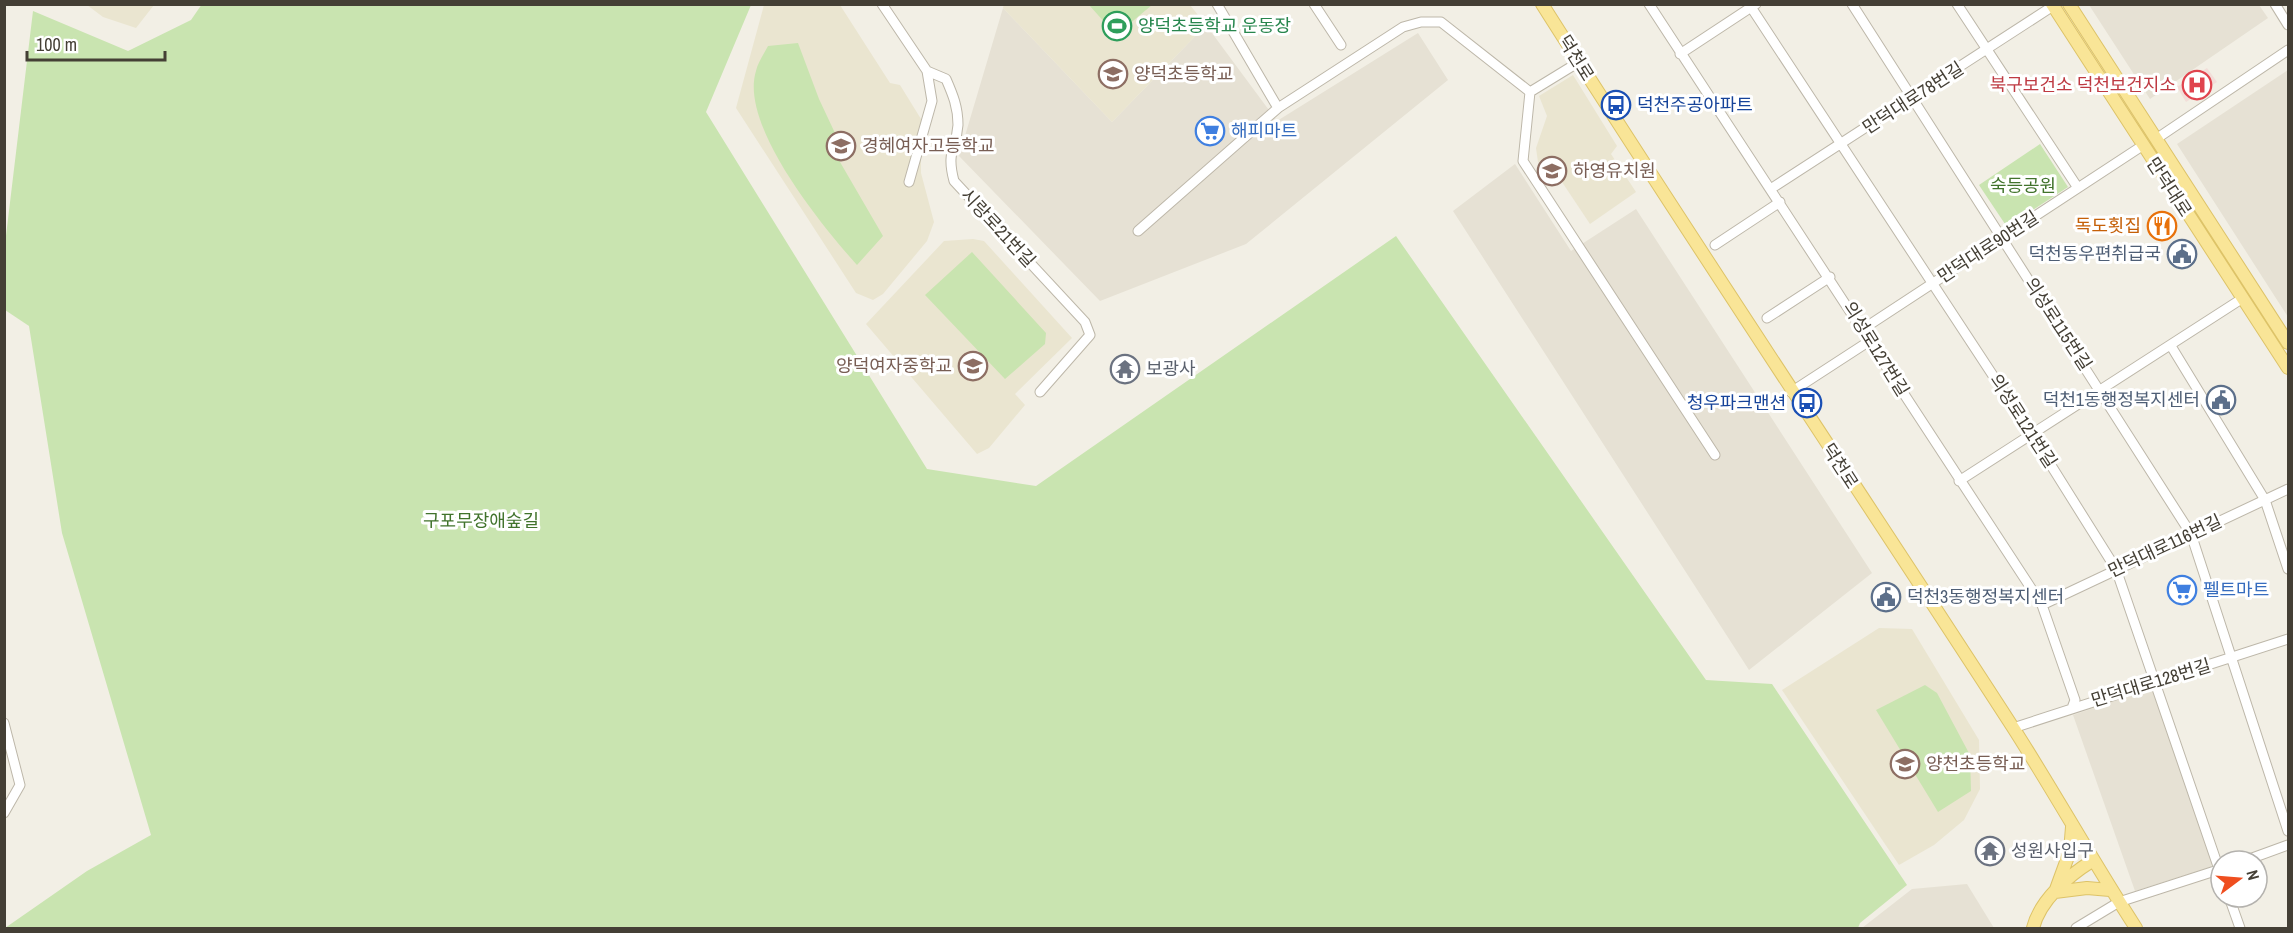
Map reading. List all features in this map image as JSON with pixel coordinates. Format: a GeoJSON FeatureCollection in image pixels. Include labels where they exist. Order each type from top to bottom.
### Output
{"type":"FeatureCollection","features":[{"type":"Feature","properties":{"kind":"main road","name":"덕천로"},"geometry":{"type":"LineString","coordinates":[[1542,4],[1791,392],[2013,728],[2092,861],[2136,928]]}},
{"type":"Feature","properties":{"kind":"main road","name":"만덕대로"},"geometry":{"type":"LineString","coordinates":[[2069,4],[2289,343]]}},
{"type":"Feature","properties":{"kind":"main road","name":"만덕대로"},"geometry":{"type":"LineString","coordinates":[[2052,5],[2289,368]]}},
{"type":"Feature","properties":{"kind":"main road"},"geometry":{"type":"LineString","coordinates":[[2213,253],[2226,262],[2244,289],[2247,290],[2250,286]]}},
{"type":"Feature","properties":{"kind":"main road"},"geometry":{"type":"LineString","coordinates":[[2274,346],[2274,340],[2277,338],[2289,354]]}},
{"type":"Feature","properties":{"kind":"main road"},"geometry":{"type":"LineString","coordinates":[[2055,892],[2070,851],[2072,827]]}},
{"type":"Feature","properties":{"kind":"main road"},"geometry":{"type":"LineString","coordinates":[[2033,928],[2045,902],[2078,870],[2092,861]]}},
{"type":"Feature","properties":{"kind":"main road"},"geometry":{"type":"LineString","coordinates":[[2055,892],[2087,888],[2110,890]]}},
{"type":"Feature","properties":{"kind":"street","name":"시랑로21번길"},"geometry":{"type":"LineString","coordinates":[[882,4],[927,71],[946,79],[956,101],[958,126],[949,160],[954,181],[1085,322],[1090,335],[1040,392]]}},
{"type":"Feature","properties":{"kind":"street"},"geometry":{"type":"LineString","coordinates":[[1217,4],[1278,108]]}},
{"type":"Feature","properties":{"kind":"street"},"geometry":{"type":"LineString","coordinates":[[1314,4],[1341,45]]}},
{"type":"Feature","properties":{"kind":"street","name":"의성로127번길"},"geometry":{"type":"LineString","coordinates":[[1649,4],[1680,54],[1772,188],[1959,481],[2042,605],[2075,700],[2072,708]]}},
{"type":"Feature","properties":{"kind":"street","name":"의성로115번길"},"geometry":{"type":"LineString","coordinates":[[1852,4],[2191,534],[2289,831]]}},
{"type":"Feature","properties":{"kind":"street"},"geometry":{"type":"LineString","coordinates":[[1957,4],[2078,188]]}},
{"type":"Feature","properties":{"kind":"street"},"geometry":{"type":"LineString","coordinates":[[2275,4],[2289,25]]}},
{"type":"Feature","properties":{"kind":"street","name":"만덕대로78번길"},"geometry":{"type":"LineString","coordinates":[[1772,188],[1988,49],[2052,5]]}},
{"type":"Feature","properties":{"kind":"street"},"geometry":{"type":"LineString","coordinates":[[1680,54],[1752,6]]}},
{"type":"Feature","properties":{"kind":"street","name":"의성로121번길"},"geometry":{"type":"LineString","coordinates":[[1752,6],[2032,435],[2116,569],[2213,849]]}},
{"type":"Feature","properties":{"kind":"street"},"geometry":{"type":"LineString","coordinates":[[1138,231],[1278,108],[1403,27],[1421,21],[1441,22],[1530,92]]}},
{"type":"Feature","properties":{"kind":"street"},"geometry":{"type":"LineString","coordinates":[[2156,139],[2289,50]]}},
{"type":"Feature","properties":{"kind":"street"},"geometry":{"type":"LineString","coordinates":[[1530,92],[1579,62]]}},
{"type":"Feature","properties":{"kind":"street"},"geometry":{"type":"LineString","coordinates":[[909,182],[932,101],[927,71]]}},
{"type":"Feature","properties":{"kind":"street"},"geometry":{"type":"LineString","coordinates":[[1530,92],[1523,161],[1715,455]]}},
{"type":"Feature","properties":{"kind":"street","name":"만덕대로90번길"},"geometry":{"type":"LineString","coordinates":[[1863,329],[2142,146]]}},
{"type":"Feature","properties":{"kind":"street"},"geometry":{"type":"LineString","coordinates":[[1715,245],[1780,202]]}},
{"type":"Feature","properties":{"kind":"street"},"geometry":{"type":"LineString","coordinates":[[1767,318],[1830,277]]}},
{"type":"Feature","properties":{"kind":"street"},"geometry":{"type":"LineString","coordinates":[[1959,481],[2243,298]]}},
{"type":"Feature","properties":{"kind":"street"},"geometry":{"type":"LineString","coordinates":[[1791,392],[1871,340]]}},
{"type":"Feature","properties":{"kind":"street"},"geometry":{"type":"LineString","coordinates":[[2171,346],[2265,500],[2289,569]]}},
{"type":"Feature","properties":{"kind":"street","name":"만덕대로116번길"},"geometry":{"type":"LineString","coordinates":[[2042,605],[2289,489]]}},
{"type":"Feature","properties":{"kind":"street","name":"만덕대로128번길"},"geometry":{"type":"LineString","coordinates":[[2013,728],[2289,639]]}},
{"type":"Feature","properties":{"kind":"street"},"geometry":{"type":"LineString","coordinates":[[4,723],[7,743],[20,785],[4,813]]}},
{"type":"Feature","properties":{"kind":"street"},"geometry":{"type":"LineString","coordinates":[[4,790],[17,790]]}},
{"type":"Feature","properties":{"kind":"street"},"geometry":{"type":"LineString","coordinates":[[2269,853],[2289,846]]}},
{"type":"Feature","properties":{"kind":"street"},"geometry":{"type":"LineString","coordinates":[[2076,928],[2119,902],[2209,874]]}},
{"type":"Feature","properties":{"kind":"street"},"geometry":{"type":"LineString","coordinates":[[2233,909],[2240,928]]}},
{"type":"Feature","properties":{"kind":"shaded area","name":"양덕초등학교"},"geometry":{"type":"Polygon","coordinates":[[[1004,4],[1190,5],[1206,25],[1112,122],[1003,8],[1004,4]]]}},
{"type":"Feature","properties":{"kind":"shaded area"},"geometry":{"type":"Polygon","coordinates":[[[87,5],[154,5],[136,28],[103,17],[87,5]]]}},
{"type":"Feature","properties":{"kind":"shaded area","name":"경혜여자고등학교"},"geometry":{"type":"Polygon","coordinates":[[[764,5],[840,5],[890,83],[900,85],[921,119],[921,173],[934,222],[927,241],[883,294],[873,300],[856,293],[736,108],[764,5]]]}},
{"type":"Feature","properties":{"kind":"shaded area"},"geometry":{"type":"Polygon","coordinates":[[[2089,5],[2259,5],[2268,18],[2150,99],[2089,5]]]}},
{"type":"Feature","properties":{"kind":"shaded area"},"geometry":{"type":"Polygon","coordinates":[[[1003,8],[1112,122],[1206,25],[1277,121],[1418,33],[1448,80],[1246,244],[1100,301],[959,156],[1003,8]]]}},
{"type":"Feature","properties":{"kind":"shaded area","name":"북구보건소 덕천보건지소"},"geometry":{"type":"Polygon","coordinates":[[[2207,68],[2217,82],[2186,102],[2177,87],[2207,68]]]}},
{"type":"Feature","properties":{"kind":"shaded area"},"geometry":{"type":"Polygon","coordinates":[[[2288,70],[2288,317],[2177,144],[2288,70]]]}},
{"type":"Feature","properties":{"kind":"shaded area"},"geometry":{"type":"Polygon","coordinates":[[[1573,75],[1617,146],[1611,154],[1636,192],[1590,224],[1562,182],[1538,162],[1536,148],[1547,116],[1539,96],[1573,75]]]}},
{"type":"Feature","properties":{"kind":"shaded area"},"geometry":{"type":"Polygon","coordinates":[[[1515,164],[1571,251],[1636,209],[1872,573],[1749,670],[1453,211],[1515,164]]]}},
{"type":"Feature","properties":{"kind":"shaded area","name":"양덕여자중학교"},"geometry":{"type":"Polygon","coordinates":[[[973,239],[984,241],[1072,338],[1015,394],[1025,405],[989,448],[977,454],[866,324],[944,241],[973,239]]]}},
{"type":"Feature","properties":{"kind":"shaded area","name":"양천초등학교"},"geometry":{"type":"Polygon","coordinates":[[[1879,628],[1912,629],[1979,740],[1980,789],[1964,820],[1934,845],[1899,865],[1782,690],[1879,628]]]}},
{"type":"Feature","properties":{"kind":"shaded area"},"geometry":{"type":"Polygon","coordinates":[[[2153,688],[2209,850],[2209,868],[2135,891],[2073,715],[2153,688]]]}},
{"type":"Feature","properties":{"kind":"shaded area"},"geometry":{"type":"Polygon","coordinates":[[[1967,884],[1994,928],[1862,928],[1912,889],[1967,884]]]}},
{"type":"Feature","properties":{"kind":"green space","name":"구포무장애숲길"},"geometry":{"type":"Polygon","coordinates":[[[202,4],[751,5],[706,112],[927,469],[1036,486],[1396,236],[1706,680],[1772,684],[1907,885],[1860,923],[1858,928],[5,928],[87,871],[151,835],[62,533],[29,326],[5,310],[5,244],[33,11],[128,51],[191,20],[202,4]]]}},
{"type":"Feature","properties":{"kind":"green space","name":"양덕초등학교 운동장"},"geometry":{"type":"Polygon","coordinates":[[[1089,5],[1152,5],[1116,35],[1089,5]]]}},
{"type":"Feature","properties":{"kind":"green space"},"geometry":{"type":"Polygon","coordinates":[[[798,43],[819,99],[842,148],[840,162],[883,236],[857,265],[824,226],[787,174],[771,146],[760,119],[754,93],[756,71],[760,61],[768,46],[798,43]]]}},
{"type":"Feature","properties":{"kind":"green space","name":"숙등공원"},"geometry":{"type":"Polygon","coordinates":[[[2040,144],[2068,187],[2007,227],[1979,185],[2040,144]]]}},
{"type":"Feature","properties":{"kind":"green space"},"geometry":{"type":"Polygon","coordinates":[[[972,252],[1046,333],[1045,344],[1005,379],[925,295],[972,252]]]}},
{"type":"Feature","properties":{"kind":"green space"},"geometry":{"type":"Polygon","coordinates":[[[1925,685],[1937,693],[1970,755],[1971,791],[1938,812],[1876,710],[1925,685]]]}},
{"type":"Feature","properties":{"kind":"place","name":"양덕초등학교 운동장"},"geometry":{"type":"Point","coordinates":[1117,26]}},
{"type":"Feature","properties":{"kind":"place","name":"양덕초등학교"},"geometry":{"type":"Point","coordinates":[1113,74]}},
{"type":"Feature","properties":{"kind":"place","name":"북구보건소 덕천보건지소"},"geometry":{"type":"Point","coordinates":[2197,85]}},
{"type":"Feature","properties":{"kind":"place","name":"덕천주공아파트"},"geometry":{"type":"Point","coordinates":[1616,105]}},
{"type":"Feature","properties":{"kind":"place","name":"해피마트"},"geometry":{"type":"Point","coordinates":[1210,131]}},
{"type":"Feature","properties":{"kind":"place","name":"경혜여자고등학교"},"geometry":{"type":"Point","coordinates":[841,146]}},
{"type":"Feature","properties":{"kind":"place","name":"하영유치원"},"geometry":{"type":"Point","coordinates":[1552,171]}},
{"type":"Feature","properties":{"kind":"place","name":"독도횟집"},"geometry":{"type":"Point","coordinates":[2162,226]}},
{"type":"Feature","properties":{"kind":"place","name":"덕천동우편취급국"},"geometry":{"type":"Point","coordinates":[2182,254]}},
{"type":"Feature","properties":{"kind":"place","name":"양덕여자중학교"},"geometry":{"type":"Point","coordinates":[973,366]}},
{"type":"Feature","properties":{"kind":"place","name":"보광사"},"geometry":{"type":"Point","coordinates":[1125,369]}},
{"type":"Feature","properties":{"kind":"place","name":"덕천1동행정복지센터"},"geometry":{"type":"Point","coordinates":[2221,400]}},
{"type":"Feature","properties":{"kind":"place","name":"청우파크맨션"},"geometry":{"type":"Point","coordinates":[1807,403]}},
{"type":"Feature","properties":{"kind":"place","name":"펠트마트"},"geometry":{"type":"Point","coordinates":[2182,590]}},
{"type":"Feature","properties":{"kind":"place","name":"덕천3동행정복지센터"},"geometry":{"type":"Point","coordinates":[1886,597]}},
{"type":"Feature","properties":{"kind":"place","name":"양천초등학교"},"geometry":{"type":"Point","coordinates":[1905,764]}},
{"type":"Feature","properties":{"kind":"place","name":"성원사입구"},"geometry":{"type":"Point","coordinates":[1990,851]}}]}
